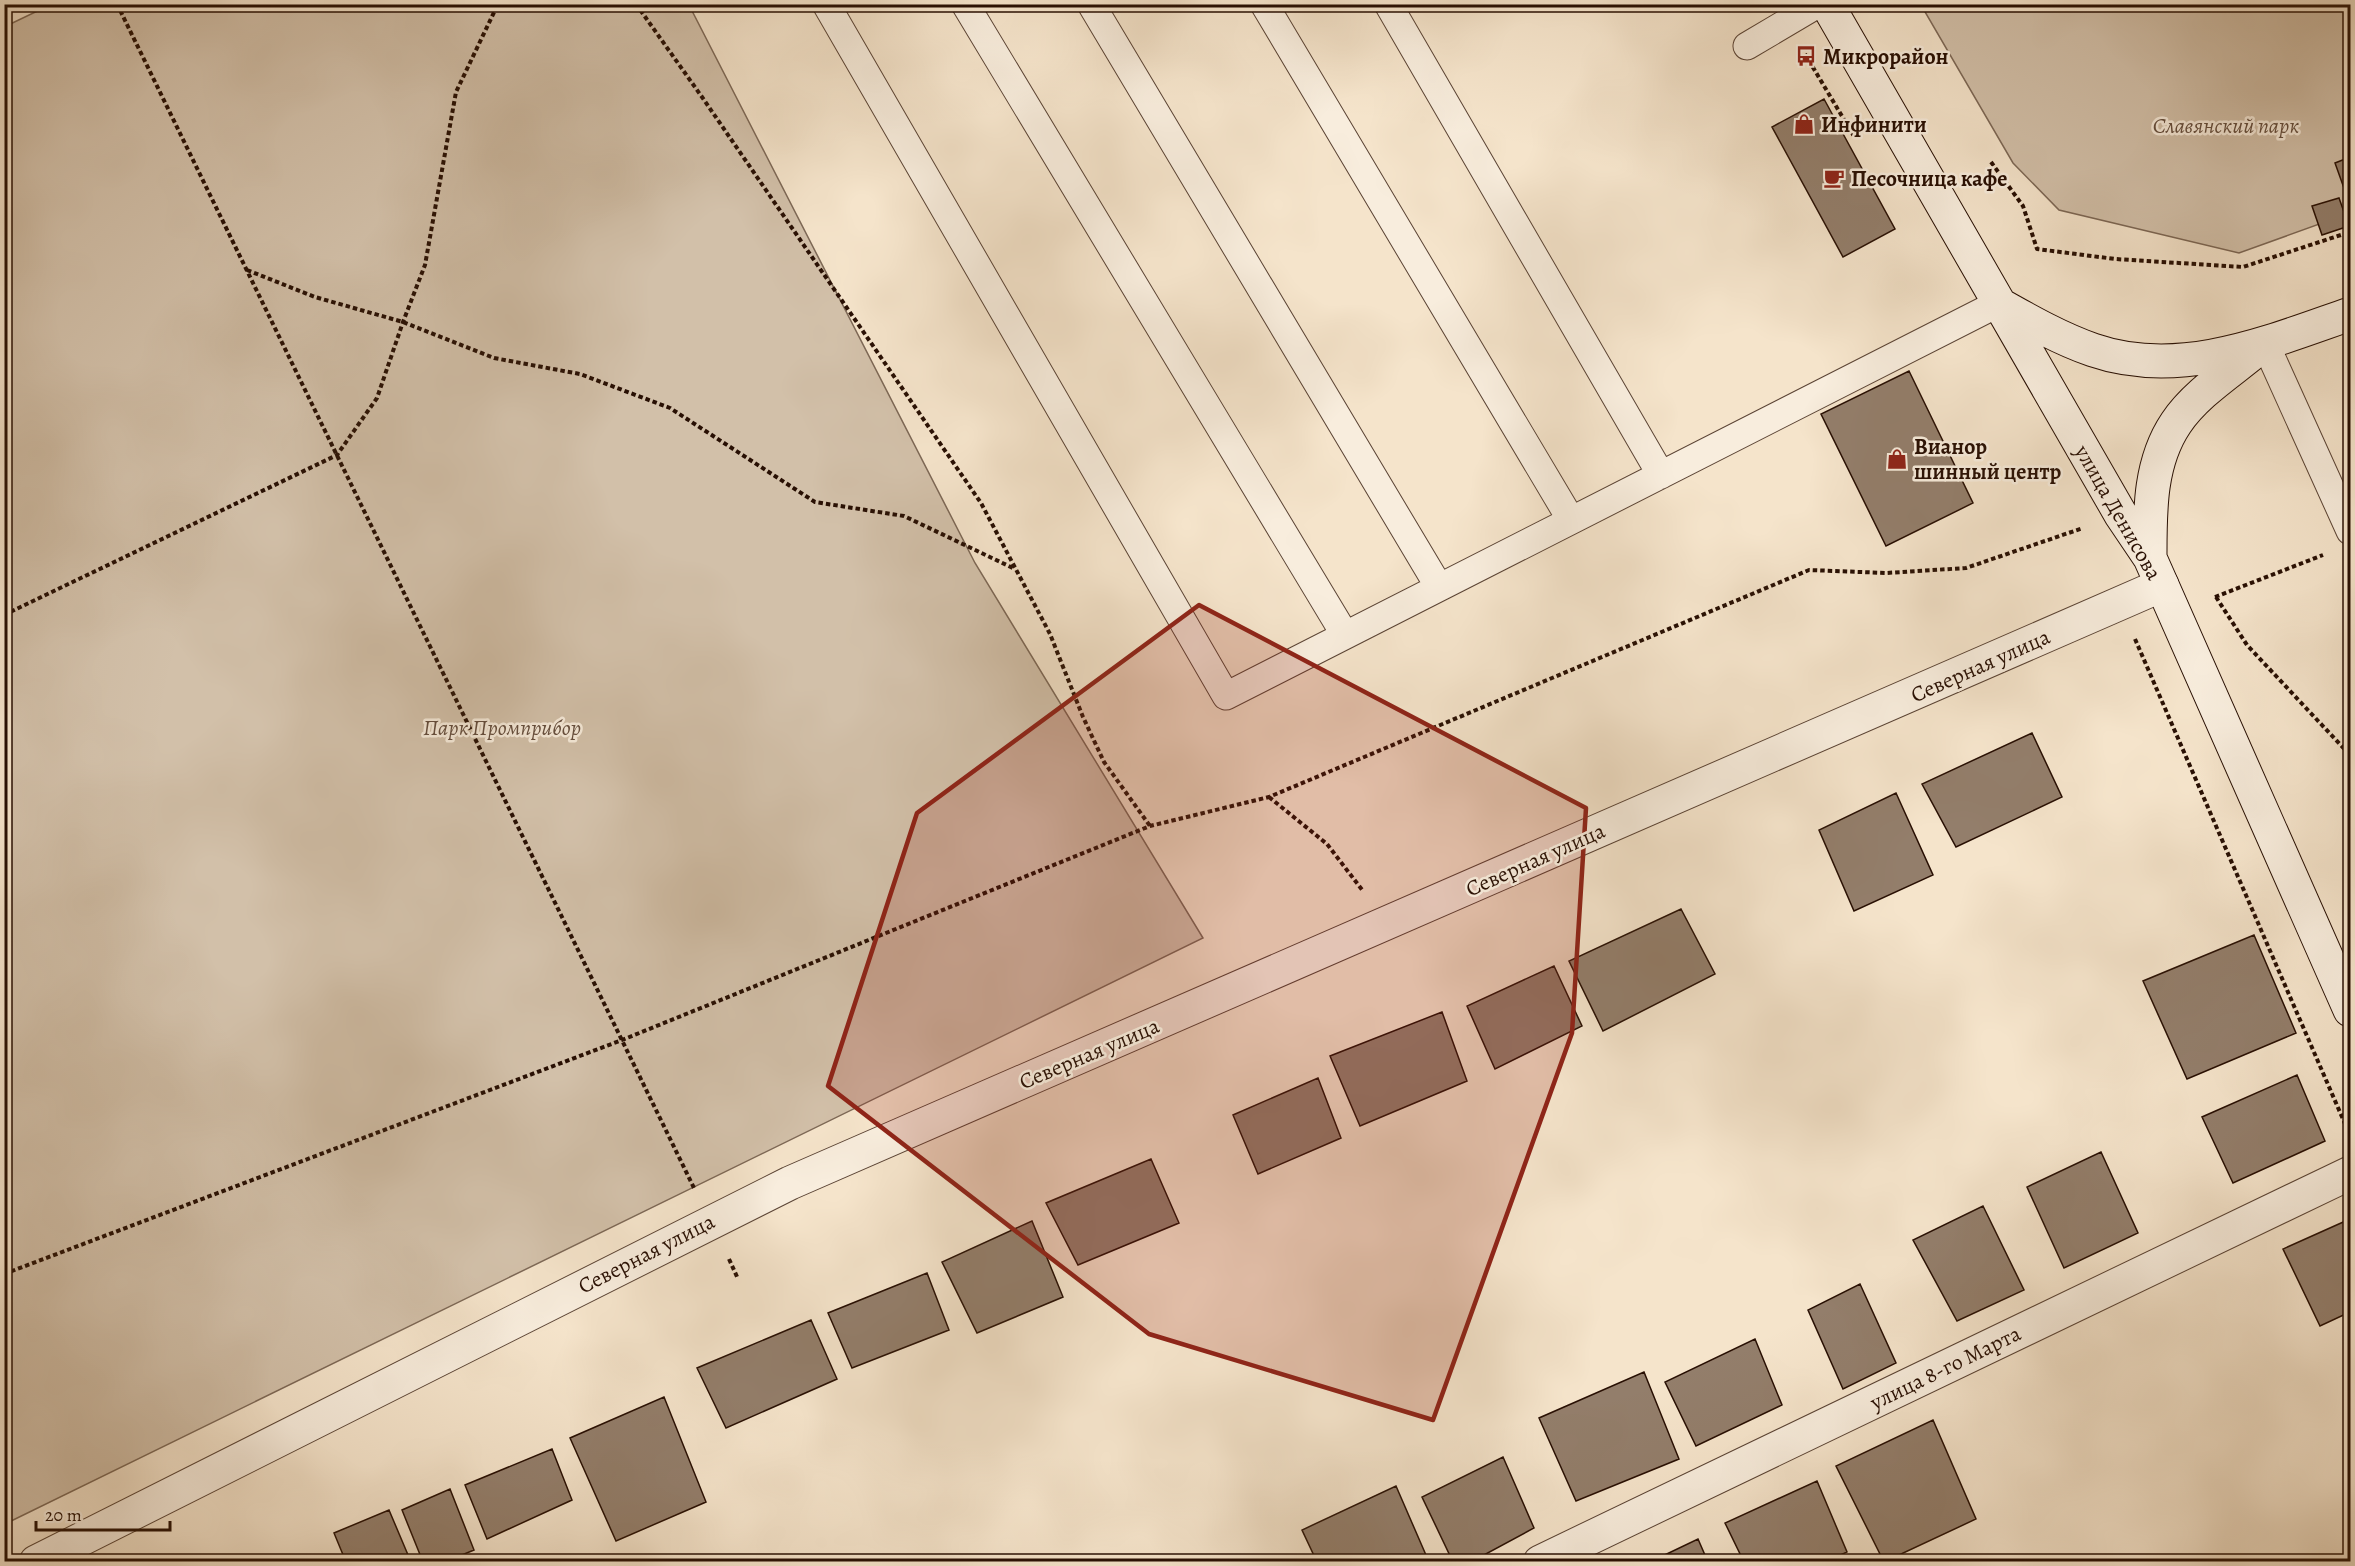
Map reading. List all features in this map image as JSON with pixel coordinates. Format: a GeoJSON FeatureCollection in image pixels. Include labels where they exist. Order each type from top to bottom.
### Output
{"type":"FeatureCollection","features":[{"type":"Feature","properties":{"kind":"street","name":"улица Денисова"},"geometry":{"type":"LineString","coordinates":[[1827,4],[2156,572],[2350,1010]]}},
{"type":"Feature","properties":{"kind":"street"},"geometry":{"type":"LineString","coordinates":[[1999,303],[2039,326],[2094,351],[2162,362],[2188,361],[2265,343],[2350,314]]}},
{"type":"Feature","properties":{"kind":"street"},"geometry":{"type":"LineString","coordinates":[[2156,572],[2153,488],[2156,468],[2170,434],[2177,421],[2192,405],[2265,343]]}},
{"type":"Feature","properties":{"kind":"street","name":"Северная улица"},"geometry":{"type":"LineString","coordinates":[[36,1562],[710,1221],[790,1183],[2120,604],[2156,572]]}},
{"type":"Feature","properties":{"kind":"street","name":"улица 8-го Марта"},"geometry":{"type":"LineString","coordinates":[[1540,1562],[2350,1173]]}},
{"type":"Feature","properties":{"kind":"lane"},"geometry":{"type":"LineString","coordinates":[[826,4],[1226,696],[1999,303]]}},
{"type":"Feature","properties":{"kind":"lane"},"geometry":{"type":"LineString","coordinates":[[965,4],[1345,635]]}},
{"type":"Feature","properties":{"kind":"lane"},"geometry":{"type":"LineString","coordinates":[[1091,4],[1439,587]]}},
{"type":"Feature","properties":{"kind":"lane"},"geometry":{"type":"LineString","coordinates":[[1264,4],[1571,520]]}},
{"type":"Feature","properties":{"kind":"lane"},"geometry":{"type":"LineString","coordinates":[[1388,4],[1661,475]]}},
{"type":"Feature","properties":{"kind":"lane"},"geometry":{"type":"LineString","coordinates":[[1747,46],[1818,4]]}},
{"type":"Feature","properties":{"kind":"lane"},"geometry":{"type":"LineString","coordinates":[[2265,343],[2350,531]]}},
{"type":"Feature","properties":{"kind":"path"},"geometry":{"type":"LineString","coordinates":[[117,4],[738,1279]]}},
{"type":"Feature","properties":{"kind":"path"},"geometry":{"type":"LineString","coordinates":[[4,615],[337,455],[377,398],[425,265],[456,92],[498,4]]}},
{"type":"Feature","properties":{"kind":"path"},"geometry":{"type":"LineString","coordinates":[[636,4],[981,503],[1050,634],[1083,717],[1104,762],[1150,826]]}},
{"type":"Feature","properties":{"kind":"path"},"geometry":{"type":"LineString","coordinates":[[1786,23],[1859,146]]}},
{"type":"Feature","properties":{"kind":"path"},"geometry":{"type":"LineString","coordinates":[[1990,162],[2023,206],[2037,249],[2115,259],[2243,267],[2350,232]]}},
{"type":"Feature","properties":{"kind":"path"},"geometry":{"type":"LineString","coordinates":[[246,270],[315,297],[403,322],[494,358],[580,374],[670,408],[815,502],[904,516],[1016,569]]}},
{"type":"Feature","properties":{"kind":"path"},"geometry":{"type":"LineString","coordinates":[[4,1274],[622,1041],[1150,826],[1269,797],[1809,570],[1886,573],[1966,568],[2121,515]]}},
{"type":"Feature","properties":{"kind":"path"},"geometry":{"type":"LineString","coordinates":[[2208,600],[2330,552]]}},
{"type":"Feature","properties":{"kind":"path"},"geometry":{"type":"LineString","coordinates":[[2216,597],[2247,645],[2350,755]]}},
{"type":"Feature","properties":{"kind":"path"},"geometry":{"type":"LineString","coordinates":[[2120,604],[2350,1135]]}},
{"type":"Feature","properties":{"kind":"path"},"geometry":{"type":"LineString","coordinates":[[1269,797],[1328,844],[1388,923]]}},
{"type":"Feature","properties":{"kind":"highlighted area"},"geometry":{"type":"Polygon","coordinates":[[[1199,605],[1586,808],[1572,1033],[1433,1420],[1149,1334],[828,1086],[917,813],[1199,605]]]}},
{"type":"Feature","properties":{"kind":"green space","name":"Парк Промприбор"},"geometry":{"type":"Polygon","coordinates":[[[52,4],[689,5],[975,563],[1203,938],[5,1524],[4,27],[52,4]]]}},
{"type":"Feature","properties":{"kind":"green space","name":"Славянский парк"},"geometry":{"type":"Polygon","coordinates":[[[1921,5],[2350,5],[2350,213],[2239,253],[2059,210],[2013,163],[1921,5]]]}},
{"type":"Feature","properties":{"kind":"building","name":"Песочница кафе"},"geometry":{"type":"Polygon","coordinates":[[[1824,99],[1895,229],[1843,257],[1772,127],[1824,99]]]}},
{"type":"Feature","properties":{"kind":"building"},"geometry":{"type":"Polygon","coordinates":[[[2350,157],[2350,205],[2335,163],[2350,157]]]}},
{"type":"Feature","properties":{"kind":"building"},"geometry":{"type":"Polygon","coordinates":[[[2339,198],[2349,226],[2322,235],[2312,206],[2339,198]]]}},
{"type":"Feature","properties":{"kind":"building","name":"Вианор шинный центр"},"geometry":{"type":"Polygon","coordinates":[[[1909,371],[1973,503],[1886,546],[1821,414],[1909,371]]]}},
{"type":"Feature","properties":{"kind":"building"},"geometry":{"type":"Polygon","coordinates":[[[2032,733],[2062,797],[1956,847],[1922,784],[2032,733]]]}},
{"type":"Feature","properties":{"kind":"building"},"geometry":{"type":"Polygon","coordinates":[[[1896,793],[1933,875],[1854,911],[1819,830],[1896,793]]]}},
{"type":"Feature","properties":{"kind":"building"},"geometry":{"type":"Polygon","coordinates":[[[1681,909],[1715,974],[1603,1031],[1569,961],[1681,909]]]}},
{"type":"Feature","properties":{"kind":"building"},"geometry":{"type":"Polygon","coordinates":[[[2254,935],[2296,1033],[2187,1079],[2143,981],[2254,935]]]}},
{"type":"Feature","properties":{"kind":"building"},"geometry":{"type":"Polygon","coordinates":[[[1554,966],[1582,1026],[1495,1069],[1467,1006],[1554,966]]]}},
{"type":"Feature","properties":{"kind":"building"},"geometry":{"type":"Polygon","coordinates":[[[1442,1012],[1467,1081],[1360,1126],[1330,1056],[1442,1012]]]}},
{"type":"Feature","properties":{"kind":"building"},"geometry":{"type":"Polygon","coordinates":[[[2297,1075],[2325,1141],[2233,1183],[2202,1117],[2297,1075]]]}},
{"type":"Feature","properties":{"kind":"building"},"geometry":{"type":"Polygon","coordinates":[[[1318,1078],[1341,1138],[1258,1174],[1233,1115],[1318,1078]]]}},
{"type":"Feature","properties":{"kind":"building"},"geometry":{"type":"Polygon","coordinates":[[[2101,1152],[2138,1233],[2064,1268],[2027,1187],[2101,1152]]]}},
{"type":"Feature","properties":{"kind":"building"},"geometry":{"type":"Polygon","coordinates":[[[1151,1159],[1179,1223],[1078,1265],[1046,1203],[1151,1159]]]}},
{"type":"Feature","properties":{"kind":"building"},"geometry":{"type":"Polygon","coordinates":[[[1983,1206],[2024,1290],[1957,1321],[1913,1240],[1983,1206]]]}},
{"type":"Feature","properties":{"kind":"building"},"geometry":{"type":"Polygon","coordinates":[[[2350,1219],[2350,1312],[2320,1326],[2283,1249],[2350,1219]]]}},
{"type":"Feature","properties":{"kind":"building"},"geometry":{"type":"Polygon","coordinates":[[[1032,1221],[1063,1297],[977,1333],[942,1262],[1032,1221]]]}},
{"type":"Feature","properties":{"kind":"building"},"geometry":{"type":"Polygon","coordinates":[[[927,1273],[949,1330],[852,1368],[828,1313],[927,1273]]]}},
{"type":"Feature","properties":{"kind":"building"},"geometry":{"type":"Polygon","coordinates":[[[1860,1284],[1896,1363],[1843,1389],[1808,1310],[1860,1284]]]}},
{"type":"Feature","properties":{"kind":"building"},"geometry":{"type":"Polygon","coordinates":[[[811,1320],[837,1379],[726,1428],[697,1368],[811,1320]]]}},
{"type":"Feature","properties":{"kind":"building"},"geometry":{"type":"Polygon","coordinates":[[[1755,1339],[1782,1405],[1696,1446],[1665,1382],[1755,1339]]]}},
{"type":"Feature","properties":{"kind":"building"},"geometry":{"type":"Polygon","coordinates":[[[1644,1372],[1679,1459],[1576,1501],[1539,1418],[1644,1372]]]}},
{"type":"Feature","properties":{"kind":"building"},"geometry":{"type":"Polygon","coordinates":[[[664,1397],[706,1502],[616,1541],[570,1438],[664,1397]]]}},
{"type":"Feature","properties":{"kind":"building"},"geometry":{"type":"Polygon","coordinates":[[[1933,1420],[1976,1519],[1884,1562],[1836,1466],[1933,1420]]]}},
{"type":"Feature","properties":{"kind":"building"},"geometry":{"type":"Polygon","coordinates":[[[552,1449],[572,1500],[487,1539],[465,1485],[552,1449]]]}},
{"type":"Feature","properties":{"kind":"building"},"geometry":{"type":"Polygon","coordinates":[[[1503,1457],[1534,1528],[1471,1562],[1453,1562],[1422,1497],[1503,1457]]]}},
{"type":"Feature","properties":{"kind":"building"},"geometry":{"type":"Polygon","coordinates":[[[1817,1481],[1847,1552],[1826,1562],[1744,1562],[1725,1523],[1817,1481]]]}},
{"type":"Feature","properties":{"kind":"building"},"geometry":{"type":"Polygon","coordinates":[[[1396,1486],[1429,1562],[1317,1562],[1302,1530],[1396,1486]]]}},
{"type":"Feature","properties":{"kind":"building"},"geometry":{"type":"Polygon","coordinates":[[[450,1489],[474,1550],[445,1562],[423,1562],[402,1510],[450,1489]]]}},
{"type":"Feature","properties":{"kind":"building"},"geometry":{"type":"Polygon","coordinates":[[[389,1510],[411,1562],[346,1562],[334,1533],[389,1510]]]}},
{"type":"Feature","properties":{"kind":"building"},"geometry":{"type":"Polygon","coordinates":[[[1698,1539],[1708,1562],[1650,1562],[1698,1539]]]}},
{"type":"Feature","properties":{"kind":"building"},"geometry":{"type":"Polygon","coordinates":[[[320,1555],[323,1562],[305,1562],[320,1555]]]}},
{"type":"Feature","properties":{"kind":"place","name":"Микрорайон"},"geometry":{"type":"Point","coordinates":[1806,56]}},
{"type":"Feature","properties":{"kind":"place","name":"Инфинити"},"geometry":{"type":"Point","coordinates":[1804,124]}},
{"type":"Feature","properties":{"kind":"place","name":"Песочница кафе"},"geometry":{"type":"Point","coordinates":[1834,178]}},
{"type":"Feature","properties":{"kind":"place","name":"Вианор шинный центр"},"geometry":{"type":"Point","coordinates":[1897,459]}}]}
